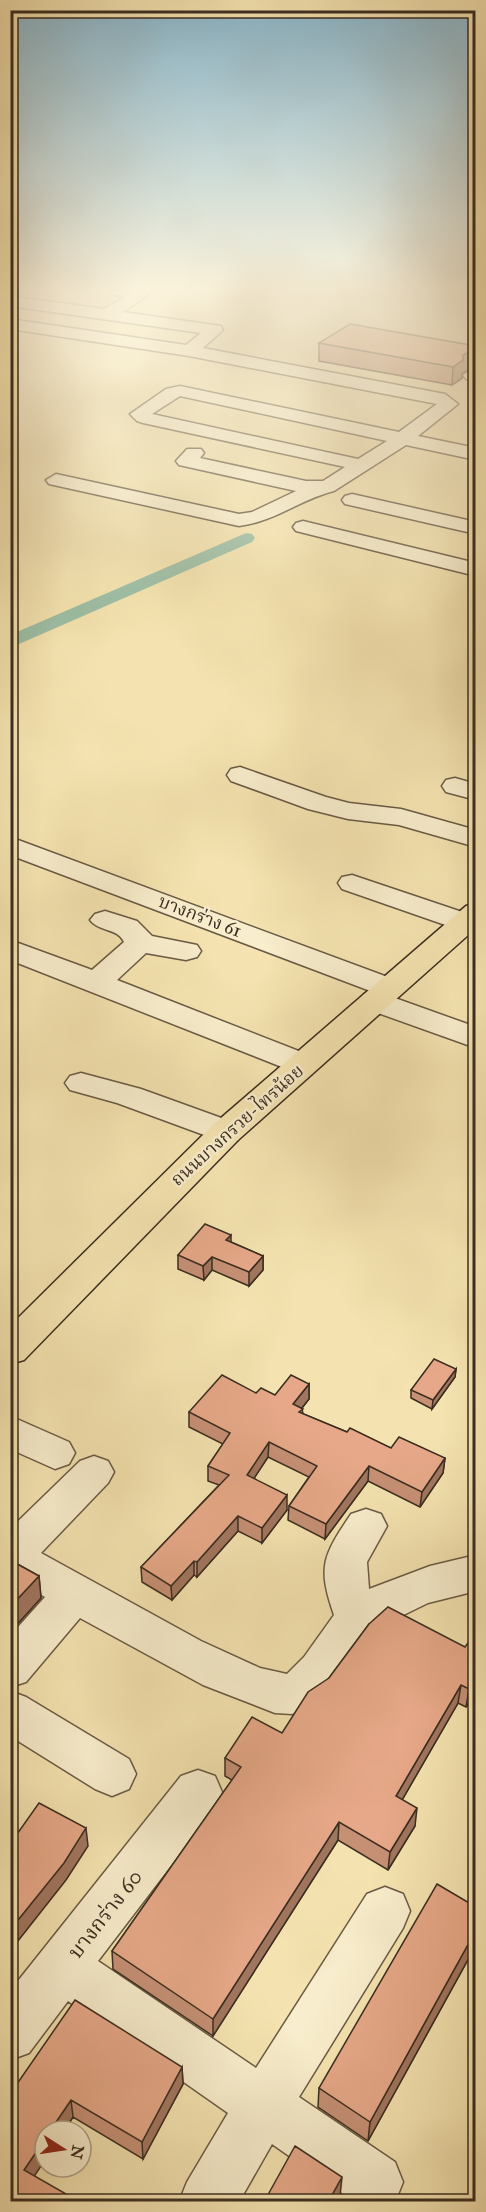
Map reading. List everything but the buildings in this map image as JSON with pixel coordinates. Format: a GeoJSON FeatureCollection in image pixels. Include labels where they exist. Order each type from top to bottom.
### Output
{"type":"FeatureCollection","features":[{"type":"Feature","properties":{"kind":"main road","name":"ถนนบางกรวย-ไทรน้อย"},"geometry":{"type":"LineString","coordinates":[[10,1350],[226,1132],[470,917]]}},
{"type":"Feature","properties":{"kind":"street"},"geometry":{"type":"LineString","coordinates":[[172,393],[139,415],[361,465]]}},
{"type":"Feature","properties":{"kind":"street"},"geometry":{"type":"LineString","coordinates":[[193,393],[476,453]]}},
{"type":"Feature","properties":{"kind":"street"},"geometry":{"type":"LineString","coordinates":[[255,406],[275,393]]}},
{"type":"Feature","properties":{"kind":"street"},"geometry":{"type":"LineString","coordinates":[[56,480],[239,520],[257,518],[317,488],[335,482],[402,439],[449,404],[447,401],[407,393]]}},
{"type":"Feature","properties":{"kind":"street"},"geometry":{"type":"LineString","coordinates":[[326,421],[341,410]]}},
{"type":"Feature","properties":{"kind":"street"},"geometry":{"type":"LineString","coordinates":[[194,453],[186,461],[317,488]]}},
{"type":"Feature","properties":{"kind":"street"},"geometry":{"type":"LineString","coordinates":[[352,500],[476,528]]}},
{"type":"Feature","properties":{"kind":"street"},"geometry":{"type":"LineString","coordinates":[[303,527],[476,570]]}},
{"type":"Feature","properties":{"kind":"street"},"geometry":{"type":"LineString","coordinates":[[240,775],[317,803],[348,811],[401,817],[476,839]]}},
{"type":"Feature","properties":{"kind":"street","name":"บางกร่าง 61"},"geometry":{"type":"LineString","coordinates":[[10,845],[383,994],[476,1038]]}},
{"type":"Feature","properties":{"kind":"street"},"geometry":{"type":"LineString","coordinates":[[352,883],[470,917]]}},
{"type":"Feature","properties":{"kind":"street"},"geometry":{"type":"LineString","coordinates":[[105,920],[133,931],[139,936],[140,943]]}},
{"type":"Feature","properties":{"kind":"street"},"geometry":{"type":"LineString","coordinates":[[140,943],[186,951]]}},
{"type":"Feature","properties":{"kind":"street"},"geometry":{"type":"LineString","coordinates":[[95,983],[140,943]]}},
{"type":"Feature","properties":{"kind":"street"},"geometry":{"type":"LineString","coordinates":[[10,949],[303,1064]]}},
{"type":"Feature","properties":{"kind":"street"},"geometry":{"type":"LineString","coordinates":[[81,1083],[129,1096],[226,1132]]}},
{"type":"Feature","properties":{"kind":"street"},"geometry":{"type":"LineString","coordinates":[[10,1431],[55,1453]]}},
{"type":"Feature","properties":{"kind":"street"},"geometry":{"type":"LineString","coordinates":[[94,1472],[11,1556],[201,1661],[265,1692],[281,1695],[292,1694],[310,1681],[358,1620],[426,1585],[476,1573]]}},
{"type":"Feature","properties":{"kind":"street"},"geometry":{"type":"LineString","coordinates":[[358,1620],[342,1572],[346,1556],[366,1526]]}},
{"type":"Feature","properties":{"kind":"street"},"geometry":{"type":"LineString","coordinates":[[10,1668],[75,1593]]}},
{"type":"Feature","properties":{"kind":"street"},"geometry":{"type":"LineString","coordinates":[[10,1712],[112,1774]]}},
{"type":"Feature","properties":{"kind":"street","name":"บางกร่าง 60"},"geometry":{"type":"LineString","coordinates":[[10,2034],[64,1968],[198,1792]]}},
{"type":"Feature","properties":{"kind":"street"},"geometry":{"type":"LineString","coordinates":[[207,2202],[263,2106],[385,1911]]}},
{"type":"Feature","properties":{"kind":"street"},"geometry":{"type":"LineString","coordinates":[[64,1968],[375,2182]]}},
{"type":"Feature","properties":{"kind":"waterway"},"geometry":{"type":"LineString","coordinates":[[10,642],[246,538]]}}]}
